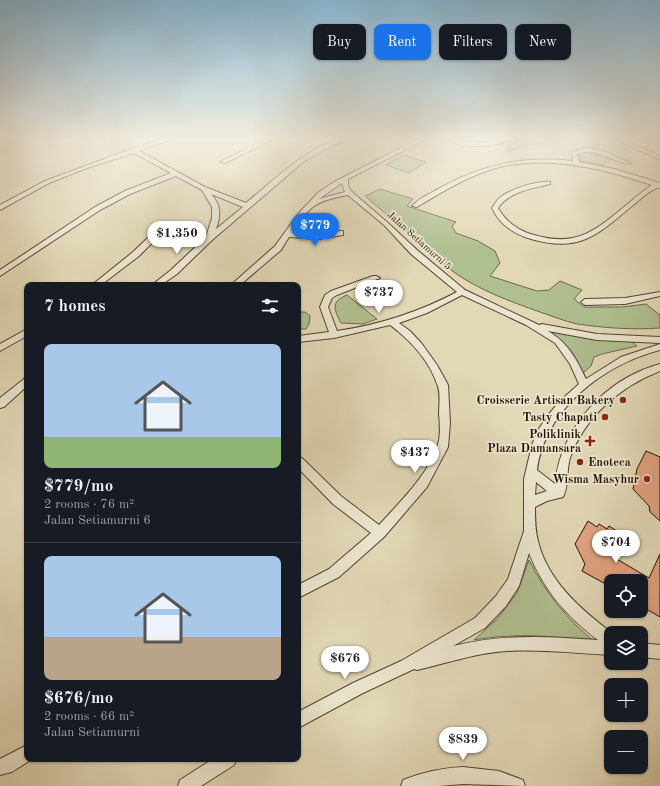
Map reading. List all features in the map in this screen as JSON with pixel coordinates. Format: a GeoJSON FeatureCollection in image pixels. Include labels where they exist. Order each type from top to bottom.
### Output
{"type":"FeatureCollection","features":[{"type":"Feature","properties":{"kind":"street"},"geometry":{"type":"LineString","coordinates":[[0,208],[47,182],[66,175]]}},
{"type":"Feature","properties":{"kind":"street"},"geometry":{"type":"LineString","coordinates":[[0,274],[70,225],[113,199],[173,175]]}},
{"type":"Feature","properties":{"kind":"street"},"geometry":{"type":"LineString","coordinates":[[176,175],[203,188],[247,206]]}},
{"type":"Feature","properties":{"kind":"street"},"geometry":{"type":"LineString","coordinates":[[160,282],[174,272],[208,239],[285,175]]}},
{"type":"Feature","properties":{"kind":"street"},"geometry":{"type":"LineString","coordinates":[[238,282],[278,248],[306,207],[321,193],[353,175]]}},
{"type":"Feature","properties":{"kind":"street"},"geometry":{"type":"LineString","coordinates":[[415,206],[444,188],[473,175]]}},
{"type":"Feature","properties":{"kind":"street"},"geometry":{"type":"LineString","coordinates":[[628,175],[659,185]]}},
{"type":"Feature","properties":{"kind":"street"},"geometry":{"type":"LineString","coordinates":[[345,179],[346,189],[350,193]]}},
{"type":"Feature","properties":{"kind":"street"},"geometry":{"type":"LineString","coordinates":[[548,183],[510,194],[502,199],[495,208],[498,215],[505,223],[517,231],[539,240],[558,244],[585,238],[659,185]]}},
{"type":"Feature","properties":{"kind":"street"},"geometry":{"type":"LineString","coordinates":[[203,188],[214,199],[218,215],[208,239]]}},
{"type":"Feature","properties":{"kind":"street"},"geometry":{"type":"LineString","coordinates":[[219,195],[238,198],[251,197],[264,193]]}},
{"type":"Feature","properties":{"kind":"street"},"geometry":{"type":"LineString","coordinates":[[306,207],[325,198],[350,193]]}},
{"type":"Feature","properties":{"kind":"street","name":"Jalan Setiamurni 5"},"geometry":{"type":"LineString","coordinates":[[350,193],[390,228],[414,252],[462,292],[529,323],[558,341],[574,363],[584,385]]}},
{"type":"Feature","properties":{"kind":"street","name":"Jalan Setiamurni 5"},"geometry":{"type":"LineString","coordinates":[[325,198],[345,199],[362,203]]}},
{"type":"Feature","properties":{"kind":"street"},"geometry":{"type":"LineString","coordinates":[[100,282],[136,254],[159,232]]}},
{"type":"Feature","properties":{"kind":"street"},"geometry":{"type":"LineString","coordinates":[[287,235],[318,237],[340,233]]}},
{"type":"Feature","properties":{"kind":"street"},"geometry":{"type":"LineString","coordinates":[[334,335],[324,307],[328,297],[334,293],[376,278]]}},
{"type":"Feature","properties":{"kind":"street"},"geometry":{"type":"LineString","coordinates":[[301,339],[334,335],[392,322],[428,308],[462,292]]}},
{"type":"Feature","properties":{"kind":"street"},"geometry":{"type":"LineString","coordinates":[[585,302],[625,301],[660,294]]}},
{"type":"Feature","properties":{"kind":"street"},"geometry":{"type":"LineString","coordinates":[[301,590],[334,573],[380,533],[423,484],[443,447],[445,423],[443,385],[434,367],[419,346],[407,333],[392,322]]}},
{"type":"Feature","properties":{"kind":"street","name":"Jalan Setiamurni 5"},"geometry":{"type":"LineString","coordinates":[[529,323],[584,336],[660,340]]}},
{"type":"Feature","properties":{"kind":"street"},"geometry":{"type":"LineString","coordinates":[[0,348],[24,334]]}},
{"type":"Feature","properties":{"kind":"street"},"geometry":{"type":"LineString","coordinates":[[604,636],[589,626],[567,604],[551,582],[539,561],[533,546],[530,531],[529,504],[535,448],[547,422],[563,402],[584,385],[617,363],[640,352],[660,347]]}},
{"type":"Feature","properties":{"kind":"street"},"geometry":{"type":"LineString","coordinates":[[559,494],[565,460],[572,439],[583,422],[614,391],[660,367]]}},
{"type":"Feature","properties":{"kind":"street"},"geometry":{"type":"LineString","coordinates":[[0,404],[24,384]]}},
{"type":"Feature","properties":{"kind":"street"},"geometry":{"type":"LineString","coordinates":[[301,464],[337,500],[380,533]]}},
{"type":"Feature","properties":{"kind":"street"},"geometry":{"type":"LineString","coordinates":[[532,472],[559,494]]}},
{"type":"Feature","properties":{"kind":"street"},"geometry":{"type":"LineString","coordinates":[[529,504],[545,496],[559,494]]}},
{"type":"Feature","properties":{"kind":"street"},"geometry":{"type":"LineString","coordinates":[[301,718],[358,688],[406,666],[480,623],[501,601],[514,582],[530,531]]}},
{"type":"Feature","properties":{"kind":"street"},"geometry":{"type":"LineString","coordinates":[[406,666],[506,644],[604,648]]}},
{"type":"Feature","properties":{"kind":"street"},"geometry":{"type":"LineString","coordinates":[[648,651],[660,652]]}},
{"type":"Feature","properties":{"kind":"street"},"geometry":{"type":"LineString","coordinates":[[0,767],[6,766],[24,755]]}},
{"type":"Feature","properties":{"kind":"street"},"geometry":{"type":"LineString","coordinates":[[186,786],[223,762]]}},
{"type":"Feature","properties":{"kind":"street"},"geometry":{"type":"LineString","coordinates":[[409,786],[423,780],[460,775],[496,779],[516,786]]}},
{"type":"Feature","properties":{"kind":"green space"},"geometry":{"type":"Polygon","coordinates":[[[380,189],[413,199],[407,206],[456,222],[452,226],[456,233],[478,241],[495,251],[500,263],[490,276],[537,291],[549,290],[560,281],[582,290],[574,299],[584,307],[622,307],[646,304],[660,315],[660,328],[618,328],[577,324],[517,304],[483,289],[451,270],[365,196],[380,189]]]}},
{"type":"Feature","properties":{"kind":"green space"},"geometry":{"type":"Polygon","coordinates":[[[347,295],[377,319],[363,324],[341,323],[335,310],[335,306],[338,300],[347,295]]]}},
{"type":"Feature","properties":{"kind":"green space"},"geometry":{"type":"Polygon","coordinates":[[[301,312],[305,312],[310,316],[309,324],[306,329],[301,329],[301,312]]]}},
{"type":"Feature","properties":{"kind":"green space"},"geometry":{"type":"Polygon","coordinates":[[[547,330],[585,338],[630,340],[637,346],[594,357],[591,366],[581,375],[547,330]]]}},
{"type":"Feature","properties":{"kind":"green space"},"geometry":{"type":"Polygon","coordinates":[[[529,560],[542,584],[558,605],[576,625],[596,643],[565,638],[535,636],[505,636],[474,640],[497,619],[517,593],[529,560]]]}},
{"type":"Feature","properties":{"kind":"building","name":"Wisma Masyhur"},"geometry":{"type":"Polygon","coordinates":[[[646,451],[660,457],[660,521],[650,512],[649,506],[633,489],[637,469],[646,451]]]}},
{"type":"Feature","properties":{"kind":"building"},"geometry":{"type":"Polygon","coordinates":[[[588,521],[597,527],[599,524],[607,529],[609,526],[626,537],[615,558],[642,574],[604,574],[604,583],[582,571],[585,564],[575,544],[588,521]]]}},
{"type":"Feature","properties":{"kind":"building"},"geometry":{"type":"Polygon","coordinates":[[[660,554],[660,617],[648,610],[648,577],[660,554]]]}},
{"type":"Feature","properties":{"kind":"place","name":"Croisserie Artisan Bakery"},"geometry":{"type":"Point","coordinates":[623,400]}},
{"type":"Feature","properties":{"kind":"place","name":"Tasty Chapati"},"geometry":{"type":"Point","coordinates":[605,417]}},
{"type":"Feature","properties":{"kind":"place","name":"Poliklinik Plaza Damansara"},"geometry":{"type":"Point","coordinates":[590,441]}},
{"type":"Feature","properties":{"kind":"place","name":"Enoteca"},"geometry":{"type":"Point","coordinates":[580,462]}},
{"type":"Feature","properties":{"kind":"place","name":"Wisma Masyhur"},"geometry":{"type":"Point","coordinates":[647,479]}}]}
